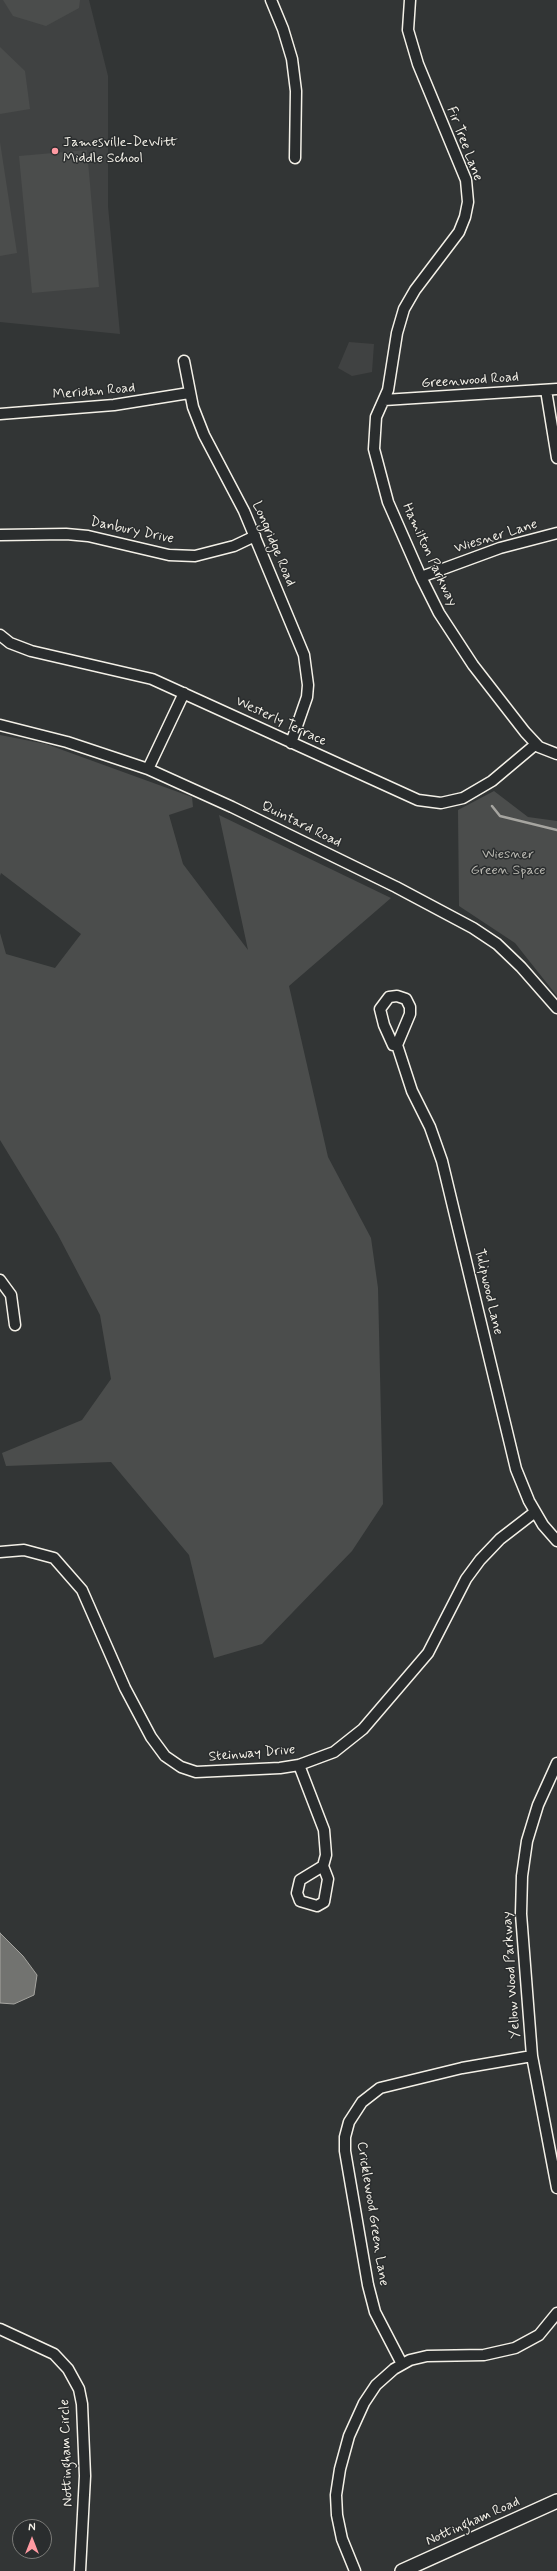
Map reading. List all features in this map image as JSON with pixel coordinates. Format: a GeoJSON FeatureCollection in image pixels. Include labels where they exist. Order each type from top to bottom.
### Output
{"type":"FeatureCollection","features":[{"type":"Feature","properties":{"kind":"street"},"geometry":{"type":"LineString","coordinates":[[271,0],[284,29],[292,59],[296,91],[295,158]]}},
{"type":"Feature","properties":{"kind":"street","name":"Fir Tree Lane"},"geometry":{"type":"LineString","coordinates":[[384,400],[388,390],[397,333],[404,309],[414,290],[459,232],[465,217],[468,202],[466,180],[418,64],[408,30],[410,0]]}},
{"type":"Feature","properties":{"kind":"street","name":"Longridge Road"},"geometry":{"type":"LineString","coordinates":[[184,361],[189,393],[204,435],[255,536],[304,655],[307,666],[307,697],[291,743]]}},
{"type":"Feature","properties":{"kind":"street","name":"Greenwood Road"},"geometry":{"type":"LineString","coordinates":[[384,400],[557,389]]}},
{"type":"Feature","properties":{"kind":"street"},"geometry":{"type":"LineString","coordinates":[[546,390],[557,458]]}},
{"type":"Feature","properties":{"kind":"street","name":"Meridan Road"},"geometry":{"type":"LineString","coordinates":[[0,414],[114,405],[189,393]]}},
{"type":"Feature","properties":{"kind":"street","name":"Hamilton Parkway"},"geometry":{"type":"LineString","coordinates":[[384,400],[376,418],[374,450],[388,502],[421,577],[439,613],[473,665],[536,744],[557,754]]}},
{"type":"Feature","properties":{"kind":"street","name":"Wiesner Lane"},"geometry":{"type":"LineString","coordinates":[[421,577],[500,548],[557,533]]}},
{"type":"Feature","properties":{"kind":"street","name":"Danbury Drive"},"geometry":{"type":"LineString","coordinates":[[0,535],[66,534],[88,536],[169,555],[195,556],[213,553],[255,536]]}},
{"type":"Feature","properties":{"kind":"street","name":"Westerly Terrace"},"geometry":{"type":"LineString","coordinates":[[0,635],[10,643],[31,650],[152,680],[184,693],[406,796],[429,802],[441,803],[463,798],[475,792],[492,781],[536,744]]}},
{"type":"Feature","properties":{"kind":"street"},"geometry":{"type":"LineString","coordinates":[[148,769],[184,693]]}},
{"type":"Feature","properties":{"kind":"street","name":"Quintard Road"},"geometry":{"type":"LineString","coordinates":[[0,725],[67,742],[148,769],[232,807],[473,928],[497,944],[521,967],[557,1008]]}},
{"type":"Feature","properties":{"kind":"street","name":"Tulipwood Lane"},"geometry":{"type":"LineString","coordinates":[[396,1045],[407,1078],[430,1127],[442,1161],[516,1470],[535,1512],[557,1541]]}},
{"type":"Feature","properties":{"kind":"street"},"geometry":{"type":"LineString","coordinates":[[0,1280],[11,1295],[15,1325]]}},
{"type":"Feature","properties":{"kind":"street","name":"Steinway Drive"},"geometry":{"type":"LineString","coordinates":[[0,1552],[24,1550],[54,1558],[82,1590],[124,1688],[151,1737],[165,1756],[181,1767],[196,1772],[228,1772],[300,1764],[334,1752],[363,1729],[428,1653],[466,1579],[480,1560],[500,1538],[535,1512]]}},
{"type":"Feature","properties":{"kind":"street","name":"Yellow Wood Parkway"},"geometry":{"type":"LineString","coordinates":[[557,1763],[538,1805],[527,1841],[522,1876],[521,1914],[532,2056],[554,2152],[557,2188]]}},
{"type":"Feature","properties":{"kind":"street"},"geometry":{"type":"LineString","coordinates":[[300,1764],[324,1830],[326,1855],[323,1866]]}},
{"type":"Feature","properties":{"kind":"street","name":"Cricklewood Green Lane"},"geometry":{"type":"LineString","coordinates":[[402,2364],[375,2312],[368,2285],[345,2151],[345,2137],[350,2122],[362,2102],[380,2088],[462,2068],[532,2056]]}},
{"type":"Feature","properties":{"kind":"street"},"geometry":{"type":"LineString","coordinates":[[354,2571],[342,2539],[337,2515],[340,2469],[349,2436],[364,2403],[376,2385],[402,2364],[427,2356],[484,2355],[515,2348],[539,2335],[557,2313]]}},
{"type":"Feature","properties":{"kind":"street","name":"Nottingham Circle"},"geometry":{"type":"LineString","coordinates":[[0,2329],[54,2354],[68,2369],[79,2389],[82,2404],[85,2476],[80,2571]]}},
{"type":"Feature","properties":{"kind":"street","name":"Nottingham Road"},"geometry":{"type":"LineString","coordinates":[[402,2571],[557,2501]]}},
{"type":"Feature","properties":{"kind":"shaded area","name":"Jamesville-DeWitt Middle School"},"geometry":{"type":"Polygon","coordinates":[[[0,0],[89,0],[108,76],[108,206],[120,334],[0,322],[0,0]]]}},
{"type":"Feature","properties":{"kind":"shaded area"},"geometry":{"type":"Polygon","coordinates":[[[349,342],[374,344],[372,372],[352,376],[338,368],[349,342]]]}},
{"type":"Feature","properties":{"kind":"shaded area"},"geometry":{"type":"Polygon","coordinates":[[[0,1933],[23,1956],[37,1975],[34,1995],[14,2004],[0,2003],[0,1933]]]}},
{"type":"Feature","properties":{"kind":"green space"},"geometry":{"type":"Polygon","coordinates":[[[3,0],[80,0],[79,8],[46,26],[13,16],[3,0]]]}},
{"type":"Feature","properties":{"kind":"green space"},"geometry":{"type":"Polygon","coordinates":[[[0,47],[25,71],[30,109],[0,114],[0,47]]]}},
{"type":"Feature","properties":{"kind":"green space"},"geometry":{"type":"Polygon","coordinates":[[[0,142],[17,253],[0,256],[0,142]]]}},
{"type":"Feature","properties":{"kind":"green space"},"geometry":{"type":"Polygon","coordinates":[[[87,150],[99,287],[32,293],[19,156],[87,150]]]}},
{"type":"Feature","properties":{"kind":"green space"},"geometry":{"type":"Polygon","coordinates":[[[0,735],[46,744],[192,797],[193,807],[169,815],[183,864],[248,950],[219,815],[391,898],[289,986],[328,1157],[371,1238],[378,1288],[383,1504],[352,1551],[262,1644],[214,1658],[189,1555],[111,1462],[6,1466],[2,1453],[82,1420],[111,1379],[100,1315],[58,1235],[0,1140],[0,933],[6,954],[55,968],[81,934],[1,873],[0,876],[0,735]]]}},
{"type":"Feature","properties":{"kind":"green space","name":"Wiesner Green Space"},"geometry":{"type":"Polygon","coordinates":[[[494,791],[528,817],[557,821],[557,996],[515,943],[459,906],[458,810],[494,791]]]}},
{"type":"Feature","properties":{"kind":"waterway"},"geometry":{"type":"LineString","coordinates":[[492,806],[500,816],[557,830]]}},
{"type":"Feature","properties":{"kind":"place","name":"Jamesville-DeWitt Middle School"},"geometry":{"type":"Point","coordinates":[55,151]}}]}
